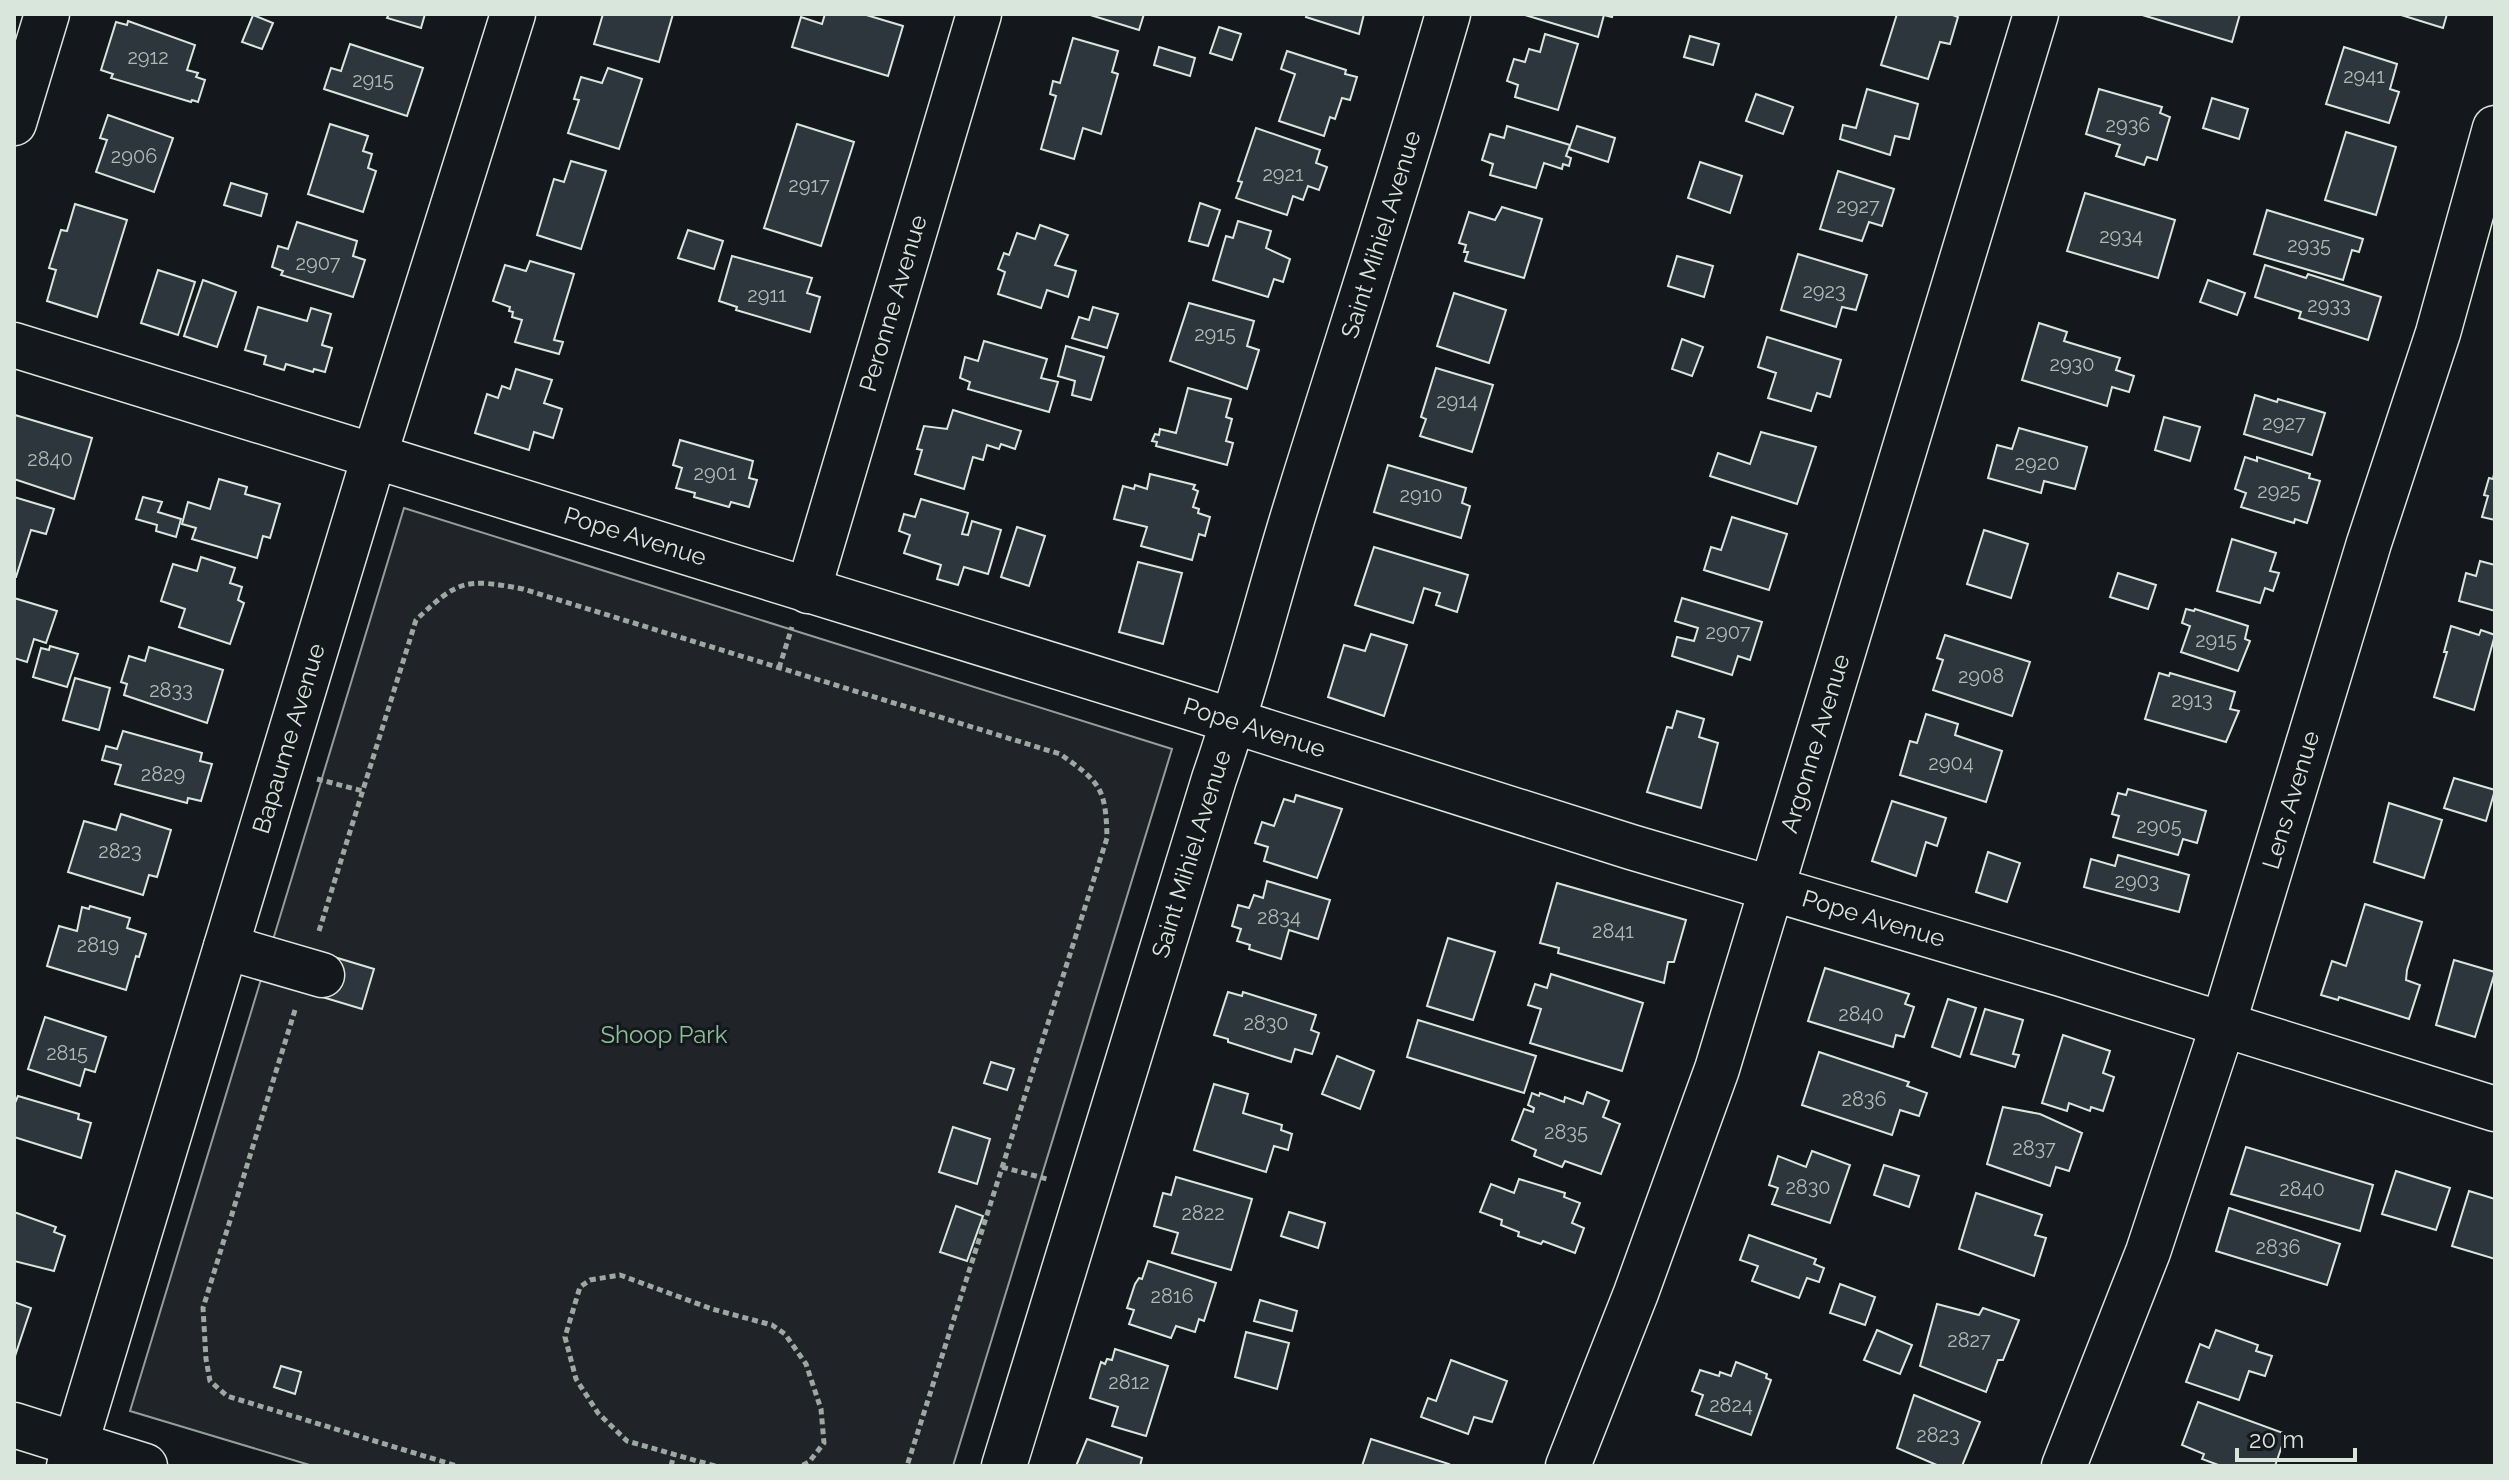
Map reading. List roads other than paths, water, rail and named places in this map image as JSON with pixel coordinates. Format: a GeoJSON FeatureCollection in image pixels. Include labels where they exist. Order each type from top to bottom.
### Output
{"type":"FeatureCollection","features":[{"type":"Feature","properties":{"kind":"street"},"geometry":{"type":"LineString","coordinates":[[14,123],[47,14]]}},
{"type":"Feature","properties":{"kind":"street","name":"Bapaume Avenue"},"geometry":{"type":"LineString","coordinates":[[72,1455],[374,457],[513,14]]}},
{"type":"Feature","properties":{"kind":"street","name":"Peronne Avenue"},"geometry":{"type":"LineString","coordinates":[[808,591],[979,14]]}},
{"type":"Feature","properties":{"kind":"street","name":"Saint Mihiel Avenue"},"geometry":{"type":"LineString","coordinates":[[1004,1466],[1234,722],[1297,504],[1396,193],[1448,14]]}},
{"type":"Feature","properties":{"kind":"street","name":"Argonne Avenue"},"geometry":{"type":"LineString","coordinates":[[1568,1466],[1636,1293],[1717,1069],[2036,14]]}},
{"type":"Feature","properties":{"kind":"street","name":"Lens Avenue"},"geometry":{"type":"LineString","coordinates":[[2064,1466],[2148,1252],[2223,1025],[2369,543],[2438,333],[2495,128]]}},
{"type":"Feature","properties":{"kind":"street","name":"Pope Avenue"},"geometry":{"type":"LineString","coordinates":[[14,345],[2495,1109]]}},
{"type":"Feature","properties":{"kind":"street"},"geometry":{"type":"LineString","coordinates":[[226,947],[315,973]]}},
{"type":"Feature","properties":{"kind":"street"},"geometry":{"type":"LineString","coordinates":[[14,1425],[72,1455],[145,1466]]}},
{"type":"Feature","properties":{"kind":"park label","name":"Shoop Park"},"geometry":{"type":"Point","coordinates":[664,1035]}}]}
